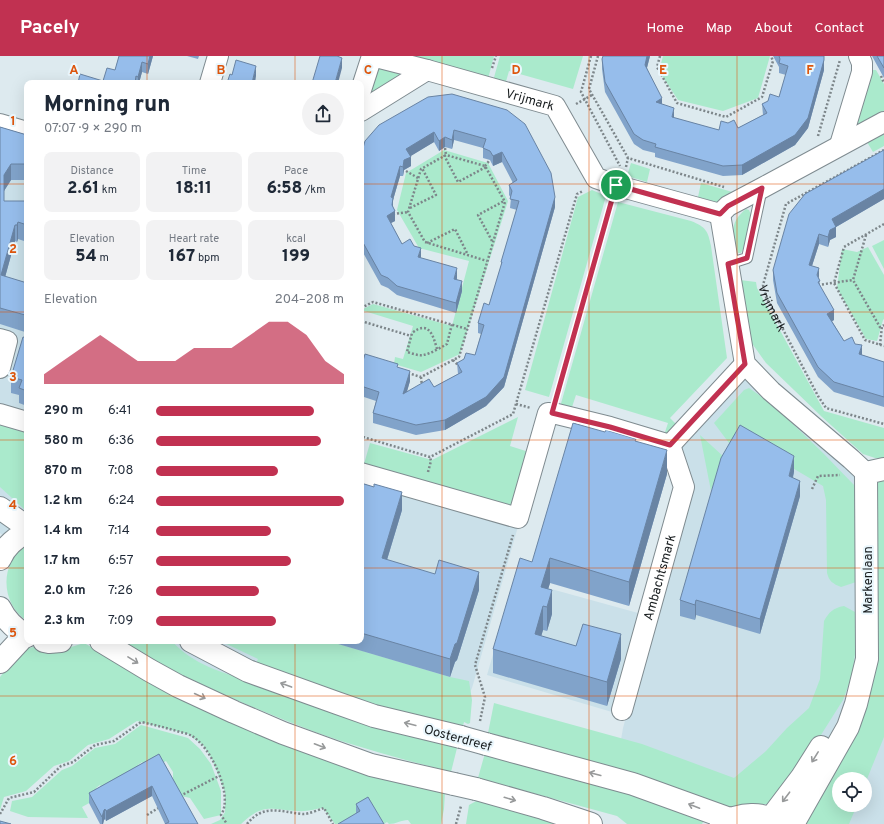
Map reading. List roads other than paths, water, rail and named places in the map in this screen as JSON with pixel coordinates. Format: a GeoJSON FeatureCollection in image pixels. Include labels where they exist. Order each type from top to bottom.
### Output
{"type":"FeatureCollection","features":[{"type":"Feature","properties":{"kind":"main road","name":"Markenlaan"},"geometry":{"type":"LineString","coordinates":[[793,824],[848,727],[856,704],[867,659],[875,471]]}},
{"type":"Feature","properties":{"kind":"main road"},"geometry":{"type":"LineString","coordinates":[[0,508],[24,525]]}},
{"type":"Feature","properties":{"kind":"main road"},"geometry":{"type":"LineString","coordinates":[[0,559],[10,544],[24,534]]}},
{"type":"Feature","properties":{"kind":"main road"},"geometry":{"type":"LineString","coordinates":[[1,616],[15,629],[24,633]]}},
{"type":"Feature","properties":{"kind":"main road"},"geometry":{"type":"LineString","coordinates":[[0,662],[24,643]]}},
{"type":"Feature","properties":{"kind":"main road"},"geometry":{"type":"LineString","coordinates":[[106,644],[178,686],[234,712],[283,732],[371,764],[402,773],[476,789],[592,824]]}},
{"type":"Feature","properties":{"kind":"main road","name":"Oosterdreef"},"geometry":{"type":"LineString","coordinates":[[197,644],[248,671],[374,716],[462,737],[633,784],[726,821]]}},
{"type":"Feature","properties":{"kind":"main road"},"geometry":{"type":"LineString","coordinates":[[726,821],[746,815],[755,815],[776,821],[834,726],[856,704]]}},
{"type":"Feature","properties":{"kind":"street"},"geometry":{"type":"LineString","coordinates":[[211,80],[218,56]]}},
{"type":"Feature","properties":{"kind":"street"},"geometry":{"type":"LineString","coordinates":[[364,81],[372,56]]}},
{"type":"Feature","properties":{"kind":"street","name":"Vrijmark"},"geometry":{"type":"LineString","coordinates":[[372,56],[555,106],[596,178],[619,186],[720,214]]}},
{"type":"Feature","properties":{"kind":"street"},"geometry":{"type":"LineString","coordinates":[[840,145],[862,72],[862,63],[858,56]]}},
{"type":"Feature","properties":{"kind":"street"},"geometry":{"type":"LineString","coordinates":[[364,109],[427,70]]}},
{"type":"Feature","properties":{"kind":"street"},"geometry":{"type":"LineString","coordinates":[[875,471],[852,459],[771,391],[745,364],[720,214],[728,206],[884,122]]}},
{"type":"Feature","properties":{"kind":"street"},"geometry":{"type":"LineString","coordinates":[[0,124],[24,131]]}},
{"type":"Feature","properties":{"kind":"street"},"geometry":{"type":"LineString","coordinates":[[0,339],[7,341],[0,368]]}},
{"type":"Feature","properties":{"kind":"street"},"geometry":{"type":"LineString","coordinates":[[364,474],[518,518],[548,413],[610,427],[670,445],[745,364]]}},
{"type":"Feature","properties":{"kind":"street"},"geometry":{"type":"LineString","coordinates":[[0,414],[24,421]]}},
{"type":"Feature","properties":{"kind":"street","name":"Ambachtsmark"},"geometry":{"type":"LineString","coordinates":[[622,710],[684,487],[670,445]]}},
{"type":"Feature","properties":{"kind":"lane"},"geometry":{"type":"LineString","coordinates":[[728,264],[747,258],[762,188]]}}]}
